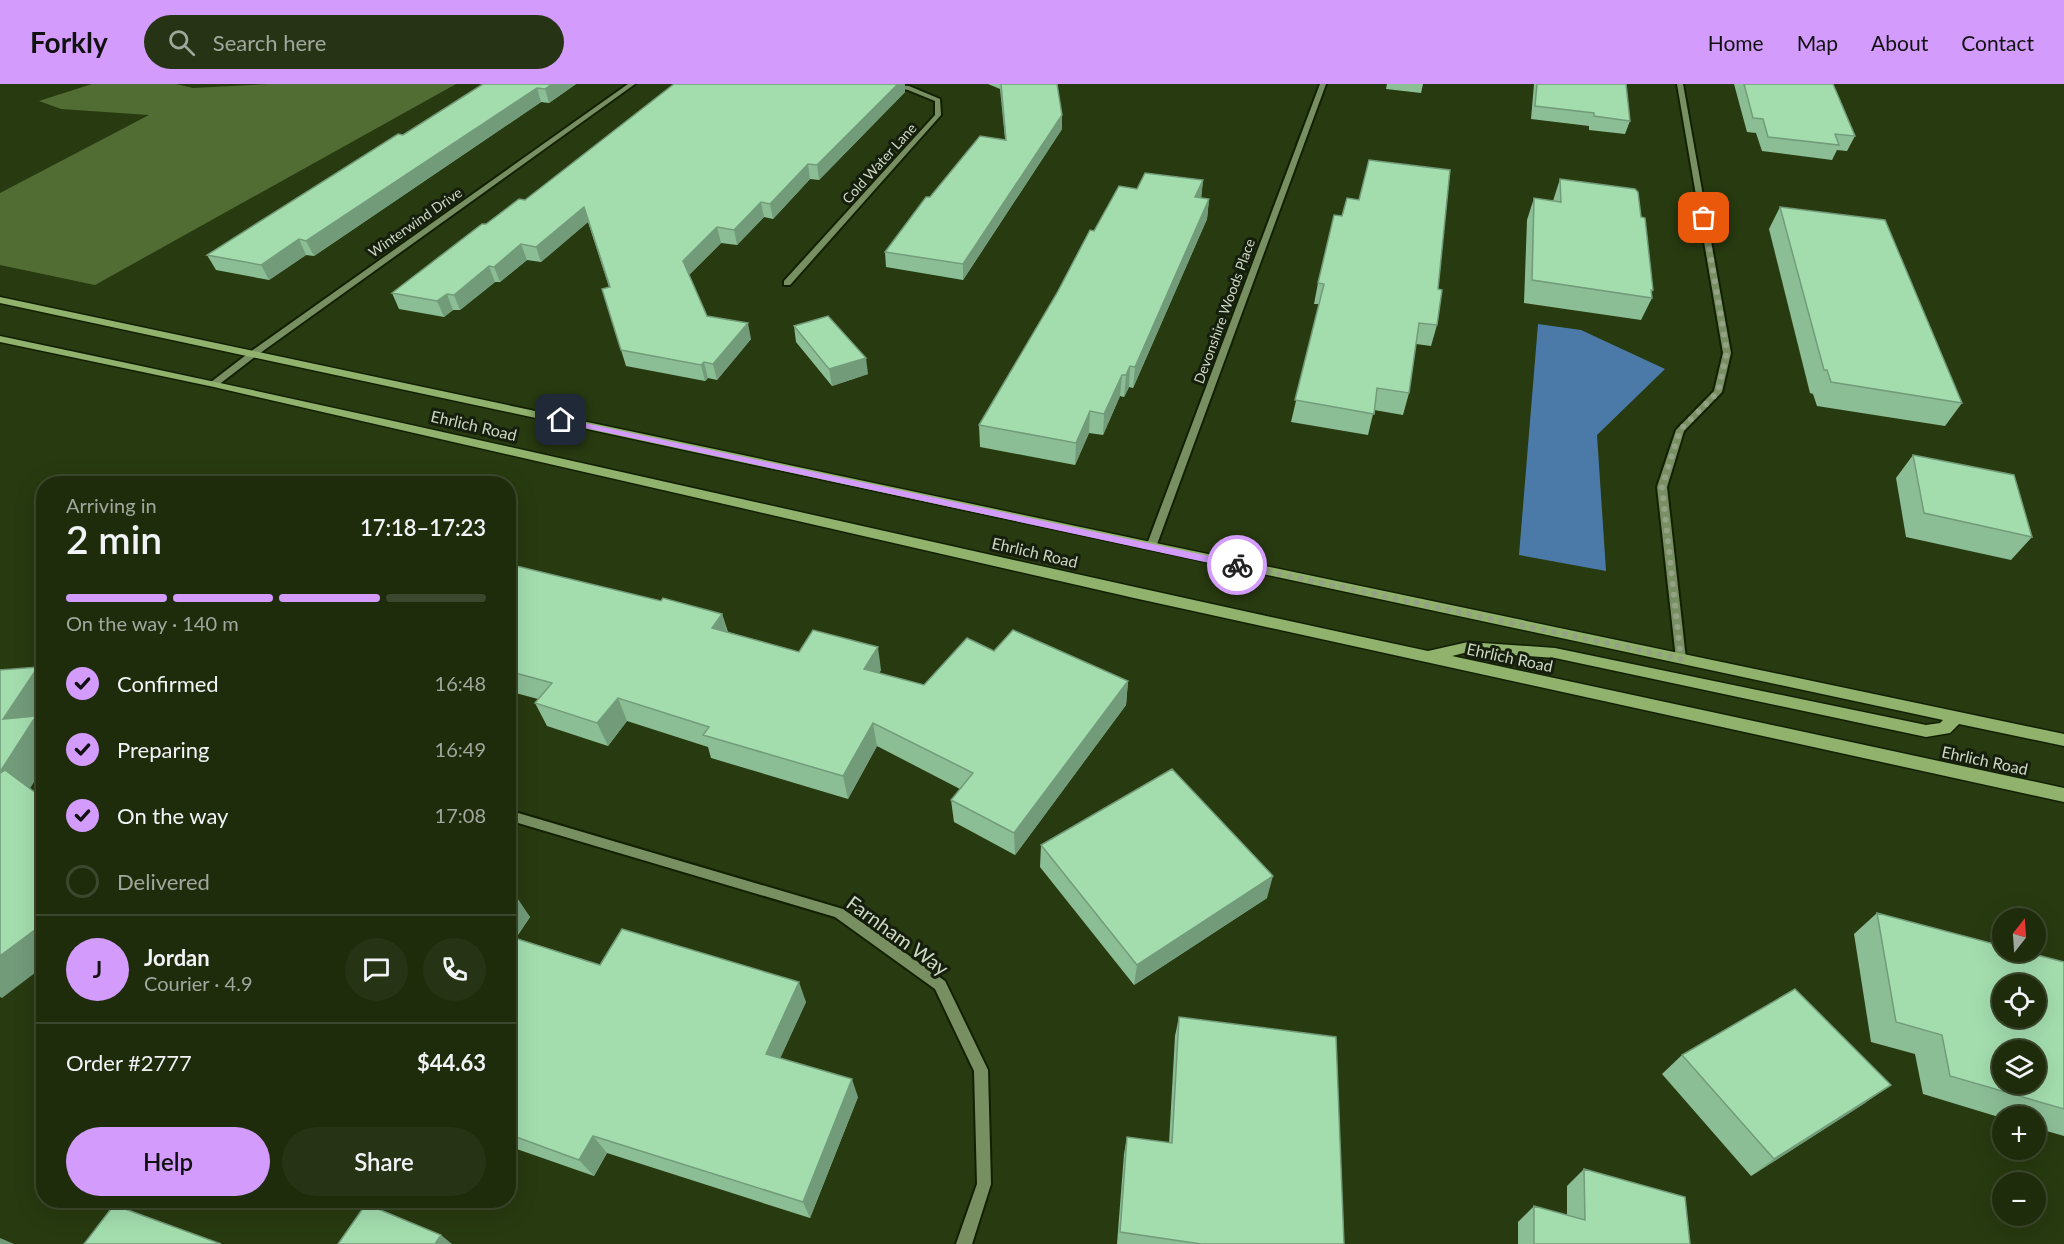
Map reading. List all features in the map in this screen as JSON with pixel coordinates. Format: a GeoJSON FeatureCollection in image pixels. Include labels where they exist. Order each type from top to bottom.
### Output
{"type":"FeatureCollection","features":[{"type":"Feature","properties":{"kind":"main road","name":"Ehrlich Road"},"geometry":{"type":"LineString","coordinates":[[0,300],[2064,740]]}},
{"type":"Feature","properties":{"kind":"main road","name":"Ehrlich Road"},"geometry":{"type":"LineString","coordinates":[[0,339],[214,384],[1425,657],[2064,795]]}},
{"type":"Feature","properties":{"kind":"main road"},"geometry":{"type":"LineString","coordinates":[[1425,657],[1468,647],[1555,653],[1926,731],[1944,729],[1956,717]]}},
{"type":"Feature","properties":{"kind":"street","name":"Winterwind Drive"},"geometry":{"type":"LineString","coordinates":[[214,384],[632,84]]}},
{"type":"Feature","properties":{"kind":"street","name":"Cold Water Lane"},"geometry":{"type":"LineString","coordinates":[[787,283],[938,115],[938,100],[909,88],[881,84]]}},
{"type":"Feature","properties":{"kind":"street","name":"Devonshire Woods Place"},"geometry":{"type":"LineString","coordinates":[[1151,547],[1323,84]]}},
{"type":"Feature","properties":{"kind":"street"},"geometry":{"type":"LineString","coordinates":[[1680,84],[1727,352],[1718,392],[1680,430],[1662,487],[1681,659]]}},
{"type":"Feature","properties":{"kind":"street","name":"Farnham Way"},"geometry":{"type":"LineString","coordinates":[[516,817],[839,913],[940,985],[981,1070],[984,1184],[964,1244]]}},
{"type":"Feature","properties":{"kind":"green space"},"geometry":{"type":"Polygon","coordinates":[[[92,84],[176,84],[193,88],[268,84],[456,84],[95,285],[0,265],[0,193],[149,115],[61,109],[39,101],[92,84]]]}},
{"type":"Feature","properties":{"kind":"water"},"geometry":{"type":"Polygon","coordinates":[[[1538,324],[1581,330],[1665,369],[1597,435],[1606,571],[1519,555],[1538,324]]]}},
{"type":"Feature","properties":{"kind":"building"},"geometry":{"type":"Polygon","coordinates":[[[483,84],[552,84],[545,89],[537,88],[306,241],[299,239],[261,265],[207,255],[398,134],[403,135],[483,84]]]}},
{"type":"Feature","properties":{"kind":"building"},"geometry":{"type":"Polygon","coordinates":[[[674,84],[898,84],[817,165],[808,164],[770,204],[761,202],[734,230],[717,227],[683,261],[707,316],[748,323],[713,364],[704,362],[701,365],[621,350],[602,289],[610,287],[584,207],[536,247],[521,244],[494,267],[489,266],[454,295],[447,294],[437,301],[392,293],[482,224],[486,224],[519,199],[525,200],[674,84]]]}},
{"type":"Feature","properties":{"kind":"building"},"geometry":{"type":"Polygon","coordinates":[[[1001,84],[1057,84],[1062,115],[963,264],[885,252],[926,197],[930,197],[980,136],[1006,140],[1001,84]]]}},
{"type":"Feature","properties":{"kind":"building"},"geometry":{"type":"Polygon","coordinates":[[[1537,84],[1626,84],[1630,121],[1594,116],[1594,113],[1535,106],[1537,84]]]}},
{"type":"Feature","properties":{"kind":"building"},"geometry":{"type":"Polygon","coordinates":[[[1744,84],[1833,84],[1855,136],[1835,134],[1839,145],[1768,137],[1763,119],[1753,118],[1744,84]]]}},
{"type":"Feature","properties":{"kind":"building"},"geometry":{"type":"Polygon","coordinates":[[[1369,160],[1450,170],[1438,289],[1442,290],[1437,325],[1419,323],[1409,393],[1377,388],[1374,414],[1295,400],[1324,284],[1318,283],[1334,215],[1342,216],[1347,198],[1359,200],[1369,160]]]}},
{"type":"Feature","properties":{"kind":"building"},"geometry":{"type":"Polygon","coordinates":[[[1145,173],[1203,180],[1195,197],[1209,199],[1135,367],[1130,366],[1126,375],[1122,375],[1104,414],[1090,411],[1076,443],[979,425],[1057,293],[1090,230],[1094,231],[1119,186],[1137,189],[1145,173]]]}},
{"type":"Feature","properties":{"kind":"building"},"geometry":{"type":"Polygon","coordinates":[[[1560,179],[1635,189],[1638,192],[1641,217],[1645,218],[1652,298],[1532,280],[1534,198],[1561,202],[1560,179]]]}},
{"type":"Feature","properties":{"kind":"building"},"geometry":{"type":"Polygon","coordinates":[[[1780,207],[1885,220],[1962,403],[1831,382],[1827,370],[1824,370],[1780,207]]]}},
{"type":"Feature","properties":{"kind":"building"},"geometry":{"type":"Polygon","coordinates":[[[828,316],[866,358],[829,369],[794,326],[828,316]]]}},
{"type":"Feature","properties":{"kind":"building"},"geometry":{"type":"Polygon","coordinates":[[[1913,455],[2014,475],[2032,537],[1924,513],[1913,455]]]}},
{"type":"Feature","properties":{"kind":"building"},"geometry":{"type":"Polygon","coordinates":[[[516,566],[661,601],[663,598],[722,614],[712,628],[799,652],[813,630],[878,647],[864,669],[924,685],[967,638],[994,651],[1013,630],[1128,681],[1014,833],[951,800],[973,773],[873,723],[843,776],[703,735],[709,727],[618,698],[597,723],[535,703],[552,683],[516,673],[516,566]]]}},
{"type":"Feature","properties":{"kind":"building"},"geometry":{"type":"Polygon","coordinates":[[[36,667],[3,719],[36,716],[0,772],[0,670],[36,667]]]}},
{"type":"Feature","properties":{"kind":"building"},"geometry":{"type":"Polygon","coordinates":[[[1172,769],[1273,876],[1137,965],[1041,845],[1172,769]]]}},
{"type":"Feature","properties":{"kind":"building"},"geometry":{"type":"Polygon","coordinates":[[[5,770],[36,793],[36,929],[0,956],[0,773],[5,770]]]}},
{"type":"Feature","properties":{"kind":"building"},"geometry":{"type":"Polygon","coordinates":[[[1877,913],[1992,943],[1992,962],[2046,962],[2046,957],[2064,962],[2064,1109],[2012,1094],[2046,1094],[2046,1040],[1992,1040],[1992,1088],[1950,1076],[1942,1035],[1896,1022],[1877,913]]]}},
{"type":"Feature","properties":{"kind":"building"},"geometry":{"type":"Polygon","coordinates":[[[622,929],[799,982],[766,1054],[852,1079],[803,1202],[593,1136],[579,1160],[516,1137],[516,939],[600,965],[622,929]]]}},
{"type":"Feature","properties":{"kind":"building"},"geometry":{"type":"Polygon","coordinates":[[[1795,989],[1891,1085],[1774,1159],[1682,1055],[1795,989]]]}},
{"type":"Feature","properties":{"kind":"building"},"geometry":{"type":"Polygon","coordinates":[[[1179,1017],[1336,1037],[1344,1244],[1201,1244],[1120,1232],[1127,1137],[1172,1143],[1179,1017]]]}},
{"type":"Feature","properties":{"kind":"building"},"geometry":{"type":"Polygon","coordinates":[[[1584,1169],[1685,1197],[1690,1244],[1534,1244],[1534,1206],[1585,1220],[1584,1169]]]}},
{"type":"Feature","properties":{"kind":"building"},"geometry":{"type":"Polygon","coordinates":[[[112,1208],[122,1208],[221,1244],[84,1244],[112,1208]]]}},
{"type":"Feature","properties":{"kind":"building"},"geometry":{"type":"Polygon","coordinates":[[[363,1208],[376,1208],[441,1235],[435,1244],[338,1244],[363,1208]]]}},
{"type":"Feature","properties":{"kind":"way so far"},"geometry":{"type":"LineString","coordinates":[[1237,565],[1681,659],[1662,487],[1680,430],[1718,392],[1727,352],[1704,218]]}},
{"type":"Feature","properties":{"kind":"route"},"geometry":{"type":"LineString","coordinates":[[561,420],[1237,565]]}}]}
